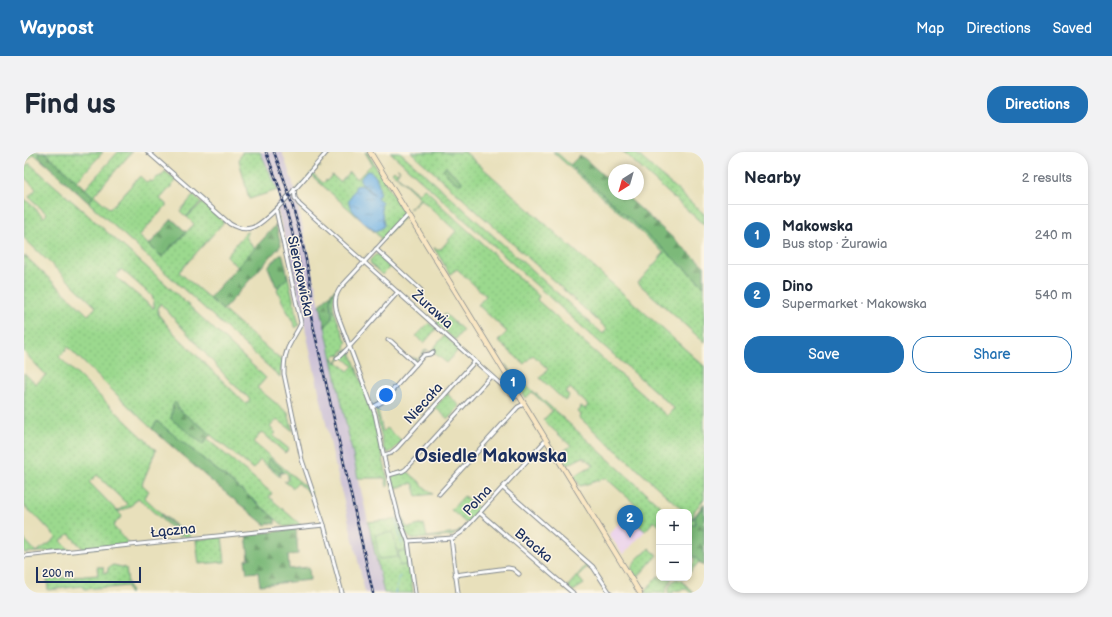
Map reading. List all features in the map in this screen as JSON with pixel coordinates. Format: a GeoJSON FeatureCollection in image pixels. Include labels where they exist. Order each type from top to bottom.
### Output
{"type":"FeatureCollection","features":[{"type":"Feature","properties":{"kind":"street"},"geometry":{"type":"LineString","coordinates":[[148,152],[227,221],[235,226],[245,228],[256,226],[276,210],[327,152]]}},
{"type":"Feature","properties":{"kind":"street"},"geometry":{"type":"LineString","coordinates":[[370,152],[640,593]]}},
{"type":"Feature","properties":{"kind":"street","name":"Żurawia"},"geometry":{"type":"LineString","coordinates":[[294,189],[295,198],[298,203],[515,397],[518,395]]}},
{"type":"Feature","properties":{"kind":"street","name":"Sierakowicka"},"geometry":{"type":"LineString","coordinates":[[276,210],[301,323],[285,355],[284,374],[302,460],[324,525],[342,593]]}},
{"type":"Feature","properties":{"kind":"street"},"geometry":{"type":"LineString","coordinates":[[408,215],[341,287],[335,300],[336,309],[373,407],[399,518],[408,541],[415,593]]}},
{"type":"Feature","properties":{"kind":"street"},"geometry":{"type":"LineString","coordinates":[[330,237],[334,234]]}},
{"type":"Feature","properties":{"kind":"street"},"geometry":{"type":"LineString","coordinates":[[376,249],[421,290]]}},
{"type":"Feature","properties":{"kind":"street"},"geometry":{"type":"LineString","coordinates":[[336,358],[350,346],[398,292]]}},
{"type":"Feature","properties":{"kind":"street"},"geometry":{"type":"LineString","coordinates":[[388,340],[416,364]]}},
{"type":"Feature","properties":{"kind":"street"},"geometry":{"type":"LineString","coordinates":[[373,407],[382,402],[424,355],[432,352]]}},
{"type":"Feature","properties":{"kind":"street","name":"Niecała"},"geometry":{"type":"LineString","coordinates":[[384,455],[391,453],[397,448],[475,361]]}},
{"type":"Feature","properties":{"kind":"street"},"geometry":{"type":"LineString","coordinates":[[388,475],[406,469],[491,376]]}},
{"type":"Feature","properties":{"kind":"street"},"geometry":{"type":"LineString","coordinates":[[439,494],[518,408],[524,404]]}},
{"type":"Feature","properties":{"kind":"street","name":"Polna"},"geometry":{"type":"LineString","coordinates":[[408,541],[456,537],[480,513],[546,440]]}},
{"type":"Feature","properties":{"kind":"street"},"geometry":{"type":"LineString","coordinates":[[503,488],[592,565],[610,593]]}},
{"type":"Feature","properties":{"kind":"street","name":"Bracka"},"geometry":{"type":"LineString","coordinates":[[480,513],[573,593]]}},
{"type":"Feature","properties":{"kind":"street","name":"Łączna"},"geometry":{"type":"LineString","coordinates":[[24,556],[324,525]]}},
{"type":"Feature","properties":{"kind":"street"},"geometry":{"type":"LineString","coordinates":[[450,538],[458,593]]}},
{"type":"Feature","properties":{"kind":"street"},"geometry":{"type":"LineString","coordinates":[[456,574],[507,568],[512,569],[519,574]]}},
{"type":"Feature","properties":{"kind":"shaded area"},"geometry":{"type":"Polygon","coordinates":[[[260,152],[282,152],[292,180],[384,593],[365,593],[286,241],[276,205],[281,199],[260,152]]]}},
{"type":"Feature","properties":{"kind":"shaded area"},"geometry":{"type":"Polygon","coordinates":[[[627,515],[645,531],[623,555],[609,534],[627,515]]]}},
{"type":"Feature","properties":{"kind":"green space"},"geometry":{"type":"Polygon","coordinates":[[[24,152],[39,152],[43,161],[47,165],[34,154],[24,166],[24,152]]]}},
{"type":"Feature","properties":{"kind":"green space"},"geometry":{"type":"Polygon","coordinates":[[[39,152],[45,152],[93,196],[89,203],[47,165],[39,156],[39,152]]]}},
{"type":"Feature","properties":{"kind":"green space"},"geometry":{"type":"Polygon","coordinates":[[[103,152],[76,182],[46,153],[103,152]]]}},
{"type":"Feature","properties":{"kind":"green space"},"geometry":{"type":"Polygon","coordinates":[[[118,152],[132,152],[94,195],[110,209],[140,176],[147,183],[150,180],[152,182],[156,178],[163,175],[165,171],[176,181],[160,199],[166,204],[166,206],[139,236],[162,257],[194,224],[187,217],[202,203],[224,222],[179,272],[282,361],[280,377],[89,203],[93,196],[85,189],[118,152]]]}},
{"type":"Feature","properties":{"kind":"green space"},"geometry":{"type":"Polygon","coordinates":[[[242,152],[260,152],[278,190],[249,199],[239,160],[242,152]]]}},
{"type":"Feature","properties":{"kind":"green space"},"geometry":{"type":"Polygon","coordinates":[[[365,152],[367,152],[404,213],[403,218],[379,243],[381,238],[311,175],[298,190],[297,189],[318,166],[321,167],[318,167],[312,173],[323,183],[332,175],[340,182],[349,172],[357,179],[372,164],[365,152]]]}},
{"type":"Feature","properties":{"kind":"green space"},"geometry":{"type":"Polygon","coordinates":[[[390,152],[400,152],[603,334],[607,329],[411,152],[465,152],[704,366],[704,499],[695,510],[692,520],[692,509],[682,509],[580,418],[581,415],[578,412],[581,408],[580,407],[581,406],[585,409],[588,405],[570,388],[566,393],[569,396],[565,401],[540,378],[548,369],[533,355],[524,364],[498,341],[507,332],[478,305],[486,296],[457,269],[450,274],[434,248],[441,249],[456,231],[421,199],[410,209],[420,198],[392,172],[394,170],[397,173],[400,170],[396,175],[418,194],[424,188],[436,199],[435,200],[539,296],[537,300],[667,416],[674,408],[580,325],[390,152]]]}},
{"type":"Feature","properties":{"kind":"green space"},"geometry":{"type":"Polygon","coordinates":[[[553,152],[556,152],[704,286],[704,342],[638,283],[664,253],[553,152]]]}},
{"type":"Feature","properties":{"kind":"green space"},"geometry":{"type":"Polygon","coordinates":[[[623,152],[635,152],[704,214],[704,225],[644,171],[644,164],[636,164],[623,152]]]}},
{"type":"Feature","properties":{"kind":"green space"},"geometry":{"type":"Polygon","coordinates":[[[579,156],[584,158],[608,180],[608,199],[570,165],[579,156]]]}},
{"type":"Feature","properties":{"kind":"green space"},"geometry":{"type":"Polygon","coordinates":[[[29,163],[168,286],[266,378],[257,388],[288,413],[293,431],[277,419],[270,427],[276,433],[273,436],[289,449],[285,453],[262,432],[253,442],[311,491],[311,494],[298,483],[293,488],[284,481],[288,481],[288,475],[285,472],[279,474],[280,477],[260,460],[253,469],[178,409],[177,405],[173,404],[203,444],[207,439],[272,493],[269,497],[302,526],[295,525],[285,527],[157,422],[152,429],[68,347],[59,357],[156,450],[142,484],[149,491],[144,497],[166,518],[191,536],[184,537],[180,531],[161,514],[161,516],[179,532],[181,536],[178,536],[179,535],[138,498],[130,507],[118,512],[122,516],[113,526],[129,544],[83,549],[69,534],[61,541],[70,550],[24,553],[24,539],[36,552],[53,541],[56,537],[24,506],[24,373],[36,384],[46,375],[24,352],[24,255],[88,315],[96,307],[24,238],[24,198],[44,217],[47,214],[29,197],[36,189],[24,177],[24,169],[29,163]],[[121,269],[116,277],[154,308],[152,296],[121,269]],[[160,303],[158,314],[172,331],[246,404],[250,399],[231,382],[160,303]],[[97,475],[89,482],[117,511],[127,505],[97,475]]]}},
{"type":"Feature","properties":{"kind":"green space"},"geometry":{"type":"Polygon","coordinates":[[[446,167],[461,180],[461,184],[453,181],[448,176],[443,169],[446,167]]]}},
{"type":"Feature","properties":{"kind":"green space"},"geometry":{"type":"Polygon","coordinates":[[[194,195],[201,202],[186,217],[180,211],[194,195]]]}},
{"type":"Feature","properties":{"kind":"green space"},"geometry":{"type":"Polygon","coordinates":[[[609,200],[631,200],[704,266],[704,286],[609,200]]]}},
{"type":"Feature","properties":{"kind":"green space"},"geometry":{"type":"Polygon","coordinates":[[[172,219],[186,232],[162,257],[149,245],[172,219]]]}},
{"type":"Feature","properties":{"kind":"green space"},"geometry":{"type":"Polygon","coordinates":[[[276,225],[281,245],[223,310],[209,298],[276,225]]]}},
{"type":"Feature","properties":{"kind":"green space"},"geometry":{"type":"Polygon","coordinates":[[[246,232],[248,232],[246,237],[255,249],[238,267],[227,257],[227,255],[246,232]]]}},
{"type":"Feature","properties":{"kind":"green space"},"geometry":{"type":"Polygon","coordinates":[[[280,254],[283,256],[288,277],[278,287],[276,286],[268,267],[280,254]]]}},
{"type":"Feature","properties":{"kind":"green space"},"geometry":{"type":"Polygon","coordinates":[[[375,255],[379,255],[391,266],[382,275],[371,264],[370,260],[375,255]]]}},
{"type":"Feature","properties":{"kind":"green space"},"geometry":{"type":"Polygon","coordinates":[[[288,277],[299,325],[296,328],[277,289],[288,277]]]}},
{"type":"Feature","properties":{"kind":"green space"},"geometry":{"type":"Polygon","coordinates":[[[335,289],[333,304],[337,319],[347,343],[345,344],[346,347],[340,355],[337,354],[333,358],[336,363],[346,351],[350,351],[373,414],[389,485],[387,487],[385,478],[358,478],[325,327],[331,320],[332,316],[332,294],[335,289]],[[343,357],[338,362],[348,371],[353,366],[343,357]]]}},
{"type":"Feature","properties":{"kind":"green space"},"geometry":{"type":"Polygon","coordinates":[[[335,289],[330,301],[332,317],[325,327],[320,305],[335,289]]]}},
{"type":"Feature","properties":{"kind":"green space"},"geometry":{"type":"Polygon","coordinates":[[[445,314],[463,330],[455,340],[436,323],[445,314]]]}},
{"type":"Feature","properties":{"kind":"green space"},"geometry":{"type":"Polygon","coordinates":[[[429,323],[436,329],[424,343],[416,336],[429,323]]]}},
{"type":"Feature","properties":{"kind":"green space"},"geometry":{"type":"Polygon","coordinates":[[[444,336],[459,349],[447,363],[432,351],[430,353],[427,350],[418,359],[426,349],[430,352],[444,336]]]}},
{"type":"Feature","properties":{"kind":"green space"},"geometry":{"type":"Polygon","coordinates":[[[505,364],[664,509],[656,509],[656,523],[654,521],[645,531],[627,515],[636,505],[606,478],[580,486],[574,476],[593,465],[583,457],[567,465],[560,453],[571,446],[543,420],[552,411],[532,392],[526,398],[505,364]]]}},
{"type":"Feature","properties":{"kind":"green space"},"geometry":{"type":"Polygon","coordinates":[[[448,393],[448,395],[460,406],[448,419],[436,408],[430,415],[429,414],[448,393]]]}},
{"type":"Feature","properties":{"kind":"green space"},"geometry":{"type":"Polygon","coordinates":[[[175,402],[178,409],[211,434],[203,444],[171,419],[173,404],[175,402]]]}},
{"type":"Feature","properties":{"kind":"green space"},"geometry":{"type":"Polygon","coordinates":[[[376,409],[378,411],[383,432],[387,428],[402,441],[388,453],[384,449],[376,409]]]}},
{"type":"Feature","properties":{"kind":"green space"},"geometry":{"type":"Polygon","coordinates":[[[157,421],[268,512],[275,519],[275,524],[264,524],[209,479],[152,429],[157,421]]]}},
{"type":"Feature","properties":{"kind":"green space"},"geometry":{"type":"Polygon","coordinates":[[[269,458],[282,469],[283,472],[275,470],[269,466],[267,462],[269,458]]]}},
{"type":"Feature","properties":{"kind":"green space"},"geometry":{"type":"Polygon","coordinates":[[[407,471],[433,494],[417,496],[413,483],[394,490],[391,476],[407,471]]]}},
{"type":"Feature","properties":{"kind":"green space"},"geometry":{"type":"Polygon","coordinates":[[[464,496],[480,510],[469,522],[466,523],[451,510],[464,496]]]}},
{"type":"Feature","properties":{"kind":"green space"},"geometry":{"type":"Polygon","coordinates":[[[704,503],[704,566],[699,562],[692,570],[694,559],[692,557],[692,520],[704,503]]]}},
{"type":"Feature","properties":{"kind":"green space"},"geometry":{"type":"Polygon","coordinates":[[[704,505],[704,566],[692,555],[692,524],[695,524],[695,517],[704,505]]]}},
{"type":"Feature","properties":{"kind":"green space"},"geometry":{"type":"Polygon","coordinates":[[[403,517],[408,528],[424,524],[427,537],[457,533],[452,536],[412,539],[408,536],[405,530],[401,518],[403,517]]]}},
{"type":"Feature","properties":{"kind":"green space"},"geometry":{"type":"Polygon","coordinates":[[[398,519],[408,546],[406,548],[408,551],[413,593],[384,593],[368,522],[398,519]]]}},
{"type":"Feature","properties":{"kind":"green space"},"geometry":{"type":"Polygon","coordinates":[[[296,529],[298,554],[288,555],[289,569],[309,567],[310,580],[260,585],[258,572],[247,573],[245,560],[249,559],[246,535],[296,529]]]}},
{"type":"Feature","properties":{"kind":"green space"},"geometry":{"type":"Polygon","coordinates":[[[393,532],[398,557],[379,559],[375,535],[393,532]]]}},
{"type":"Feature","properties":{"kind":"green space"},"geometry":{"type":"Polygon","coordinates":[[[222,537],[225,562],[199,564],[196,540],[222,537]]]}},
{"type":"Feature","properties":{"kind":"green space"},"geometry":{"type":"Polygon","coordinates":[[[649,548],[656,554],[656,556],[637,578],[631,569],[636,560],[649,548]]]}},
{"type":"Feature","properties":{"kind":"green space"},"geometry":{"type":"Polygon","coordinates":[[[406,551],[408,564],[400,566],[398,552],[406,551]]]}},
{"type":"Feature","properties":{"kind":"green space"},"geometry":{"type":"Polygon","coordinates":[[[587,564],[588,566],[578,577],[584,584],[573,591],[568,586],[587,564]]]}},
{"type":"Feature","properties":{"kind":"green space"},"geometry":{"type":"Polygon","coordinates":[[[113,565],[126,568],[131,593],[129,593],[127,586],[85,589],[83,586],[48,590],[47,579],[98,575],[97,567],[103,567],[104,573],[108,572],[108,568],[113,565]]]}},
{"type":"Feature","properties":{"kind":"green space"},"geometry":{"type":"Polygon","coordinates":[[[656,578],[656,581],[670,581],[665,593],[646,593],[645,591],[656,578]]]}},
{"type":"Feature","properties":{"kind":"green space"},"geometry":{"type":"Polygon","coordinates":[[[673,581],[682,581],[694,593],[691,593],[686,589],[668,593],[673,581]]]}},
{"type":"Feature","properties":{"kind":"water"},"geometry":{"type":"Polygon","coordinates":[[[367,171],[373,174],[378,180],[379,196],[376,197],[382,202],[381,207],[384,225],[376,231],[354,212],[349,204],[349,200],[356,186],[363,186],[375,195],[360,181],[367,171]]]}},
{"type":"Feature","properties":{"kind":"waterway"},"geometry":{"type":"LineString","coordinates":[[396,519],[402,544]]}},
{"type":"Feature","properties":{"kind":"waterway"},"geometry":{"type":"LineString","coordinates":[[395,593],[400,576]]}},
{"type":"Feature","properties":{"kind":"railway"},"geometry":{"type":"LineString","coordinates":[[266,152],[279,187],[291,227],[373,593]]}},
{"type":"Feature","properties":{"kind":"railway"},"geometry":{"type":"LineString","coordinates":[[274,152],[287,187],[297,222],[306,258],[312,294]]}},
{"type":"Feature","properties":{"kind":"place","name":"Makowska"},"geometry":{"type":"Point","coordinates":[513,402]}},
{"type":"Feature","properties":{"kind":"place","name":"Dino"},"geometry":{"type":"Point","coordinates":[630,538]}},
{"type":"Feature","properties":{"kind":"district","name":"Osiedle Makowska"},"geometry":{"type":"Point","coordinates":[491,456]}}]}
